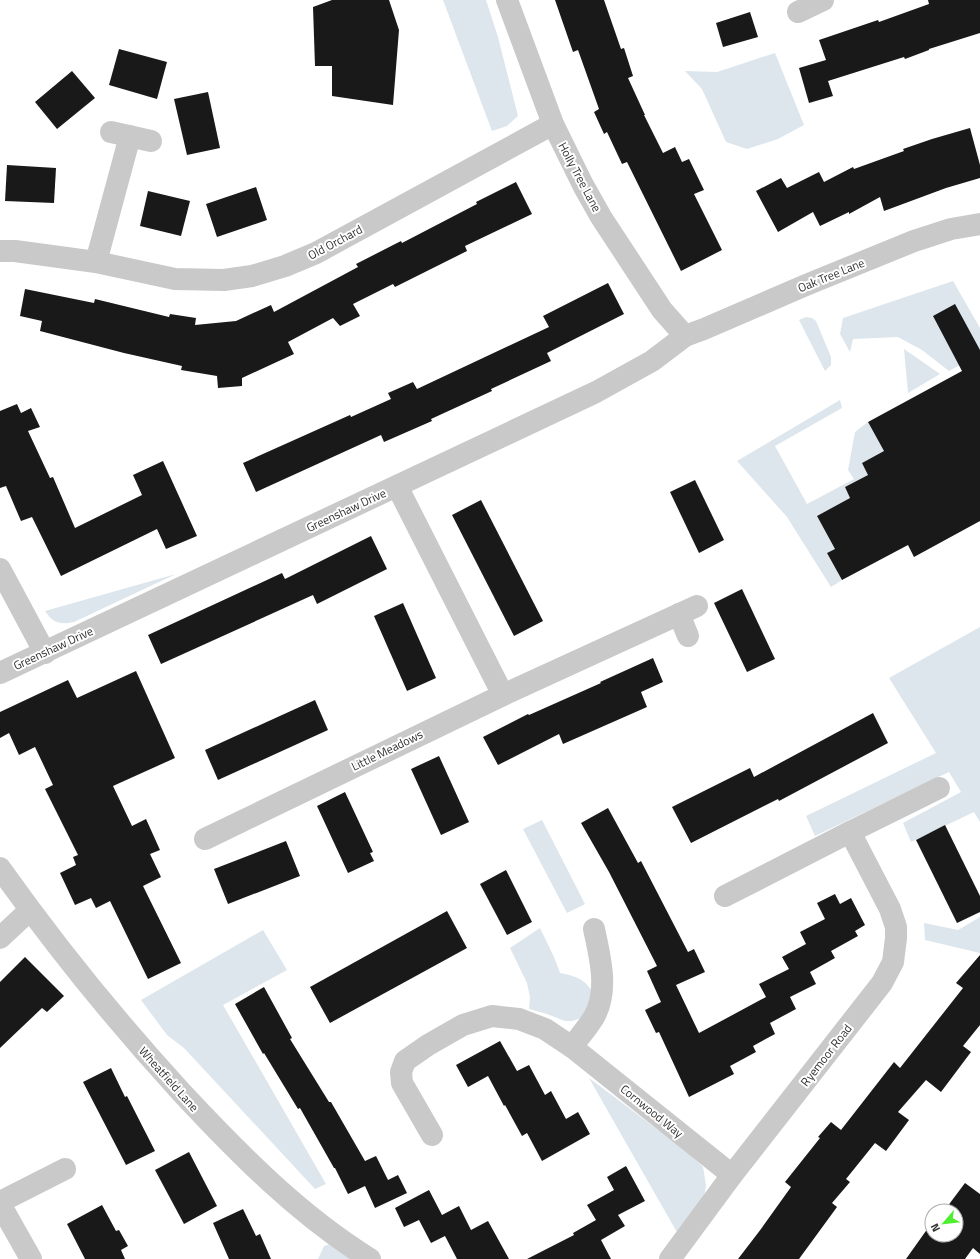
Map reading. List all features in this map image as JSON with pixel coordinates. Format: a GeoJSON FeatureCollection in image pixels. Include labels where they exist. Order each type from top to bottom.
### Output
{"type":"FeatureCollection","features":[{"type":"Feature","properties":{"kind":"street","name":"Holly Tree Lane"},"geometry":{"type":"LineString","coordinates":[[507,0],[553,124],[584,185],[601,217],[662,310],[685,336]]}},
{"type":"Feature","properties":{"kind":"street"},"geometry":{"type":"LineString","coordinates":[[798,12],[823,0]]}},
{"type":"Feature","properties":{"kind":"street","name":"Old Orchard"},"geometry":{"type":"LineString","coordinates":[[0,251],[15,251],[96,262],[175,279],[224,280],[252,276],[285,266],[316,253],[553,124]]}},
{"type":"Feature","properties":{"kind":"street"},"geometry":{"type":"LineString","coordinates":[[96,262],[120,134],[151,141]]}},
{"type":"Feature","properties":{"kind":"street","name":"Oak Tree Lane"},"geometry":{"type":"LineString","coordinates":[[685,336],[914,241],[951,229],[980,224]]}},
{"type":"Feature","properties":{"kind":"street","name":"Greenshaw Drive"},"geometry":{"type":"LineString","coordinates":[[0,673],[596,392],[652,361],[685,336]]}},
{"type":"Feature","properties":{"kind":"street"},"geometry":{"type":"LineString","coordinates":[[396,486],[504,695]]}},
{"type":"Feature","properties":{"kind":"street"},"geometry":{"type":"LineString","coordinates":[[0,568],[45,653]]}},
{"type":"Feature","properties":{"kind":"street","name":"Little Meadows"},"geometry":{"type":"LineString","coordinates":[[205,839],[275,814],[504,695],[688,610],[688,636]]}},
{"type":"Feature","properties":{"kind":"street"},"geometry":{"type":"LineString","coordinates":[[725,896],[939,788]]}},
{"type":"Feature","properties":{"kind":"street","name":"Ryemoor Road"},"geometry":{"type":"LineString","coordinates":[[670,1259],[732,1175],[882,983],[893,962],[896,927],[890,909],[850,832]]}},
{"type":"Feature","properties":{"kind":"street","name":"Wheatfield Lane"},"geometry":{"type":"LineString","coordinates":[[0,868],[30,910],[149,1058],[214,1128],[274,1186],[333,1234],[370,1259]]}},
{"type":"Feature","properties":{"kind":"street"},"geometry":{"type":"LineString","coordinates":[[0,938],[30,910]]}},
{"type":"Feature","properties":{"kind":"street"},"geometry":{"type":"LineString","coordinates":[[572,1047],[595,1016],[603,990],[600,958],[594,929]]}},
{"type":"Feature","properties":{"kind":"street","name":"Cornwood Way"},"geometry":{"type":"LineString","coordinates":[[432,1135],[402,1083],[401,1072],[405,1062],[428,1044],[462,1025],[492,1016],[519,1019],[544,1029],[572,1047],[732,1175]]}},
{"type":"Feature","properties":{"kind":"street"},"geometry":{"type":"LineString","coordinates":[[31,1259],[0,1203],[65,1169]]}},
{"type":"Feature","properties":{"kind":"shaded area"},"geometry":{"type":"Polygon","coordinates":[[[443,0],[486,0],[498,37],[518,116],[507,126],[492,131],[443,0]]]}},
{"type":"Feature","properties":{"kind":"shaded area"},"geometry":{"type":"Polygon","coordinates":[[[775,53],[804,125],[778,139],[747,149],[726,142],[702,89],[685,71],[717,72],[775,53]]]}},
{"type":"Feature","properties":{"kind":"shaded area"},"geometry":{"type":"Polygon","coordinates":[[[953,281],[980,328],[980,354],[949,371],[922,350],[898,337],[853,339],[850,352],[840,334],[843,318],[953,281]]]}},
{"type":"Feature","properties":{"kind":"shaded area"},"geometry":{"type":"Polygon","coordinates":[[[806,317],[812,318],[816,321],[831,357],[831,365],[825,371],[799,320],[806,317]]]}},
{"type":"Feature","properties":{"kind":"shaded area"},"geometry":{"type":"Polygon","coordinates":[[[904,349],[940,374],[908,393],[904,349]]]}},
{"type":"Feature","properties":{"kind":"shaded area"},"geometry":{"type":"Polygon","coordinates":[[[840,400],[842,408],[775,446],[807,504],[854,479],[848,470],[855,432],[868,422],[884,451],[862,463],[868,475],[845,487],[850,498],[817,516],[835,549],[827,553],[842,580],[831,587],[787,517],[737,461],[840,400]]]}},
{"type":"Feature","properties":{"kind":"shaded area"},"geometry":{"type":"Polygon","coordinates":[[[176,574],[74,622],[61,623],[54,621],[45,611],[176,574]]]}},
{"type":"Feature","properties":{"kind":"shaded area"},"geometry":{"type":"Polygon","coordinates":[[[980,627],[980,822],[974,812],[911,842],[903,823],[961,792],[949,772],[815,836],[806,816],[936,753],[889,678],[980,627]]]}},
{"type":"Feature","properties":{"kind":"shaded area"},"geometry":{"type":"Polygon","coordinates":[[[542,820],[585,904],[567,913],[523,829],[542,820]]]}},
{"type":"Feature","properties":{"kind":"shaded area"},"geometry":{"type":"Polygon","coordinates":[[[980,917],[980,953],[925,940],[924,923],[958,930],[980,917]]]}},
{"type":"Feature","properties":{"kind":"shaded area"},"geometry":{"type":"Polygon","coordinates":[[[540,928],[560,973],[584,982],[594,995],[581,1018],[572,1021],[565,1021],[529,1009],[530,997],[527,983],[510,948],[540,928]]]}},
{"type":"Feature","properties":{"kind":"shaded area"},"geometry":{"type":"Polygon","coordinates":[[[263,930],[287,970],[223,1005],[326,1184],[315,1189],[184,1048],[167,1035],[141,1000],[263,930]]]}},
{"type":"Feature","properties":{"kind":"shaded area"},"geometry":{"type":"Polygon","coordinates":[[[589,1078],[689,1153],[703,1167],[706,1185],[704,1198],[678,1234],[589,1078]]]}},
{"type":"Feature","properties":{"kind":"shaded area"},"geometry":{"type":"Polygon","coordinates":[[[334,1243],[355,1259],[318,1259],[324,1246],[334,1243]]]}},
{"type":"Feature","properties":{"kind":"building"},"geometry":{"type":"Polygon","coordinates":[[[332,0],[389,0],[399,30],[393,105],[332,96],[332,66],[315,66],[313,7],[332,0]]]}},
{"type":"Feature","properties":{"kind":"building"},"geometry":{"type":"Polygon","coordinates":[[[555,0],[604,0],[621,49],[624,48],[633,76],[628,78],[644,115],[663,153],[675,147],[682,162],[689,159],[704,190],[694,194],[722,250],[681,271],[627,162],[622,164],[607,132],[604,134],[594,112],[599,109],[578,50],[573,52],[555,0]]]}},
{"type":"Feature","properties":{"kind":"building"},"geometry":{"type":"Polygon","coordinates":[[[928,0],[980,0],[980,33],[929,49],[905,59],[904,57],[828,81],[833,96],[809,103],[799,68],[826,60],[819,40],[878,20],[879,22],[929,4],[928,0]]]}},
{"type":"Feature","properties":{"kind":"building"},"geometry":{"type":"Polygon","coordinates":[[[750,12],[758,37],[723,47],[716,23],[750,12]]]}},
{"type":"Feature","properties":{"kind":"building"},"geometry":{"type":"Polygon","coordinates":[[[119,49],[167,62],[157,99],[109,85],[119,49]]]}},
{"type":"Feature","properties":{"kind":"building"},"geometry":{"type":"Polygon","coordinates":[[[72,71],[95,98],[57,129],[35,102],[72,71]]]}},
{"type":"Feature","properties":{"kind":"building"},"geometry":{"type":"Polygon","coordinates":[[[208,92],[220,148],[187,155],[174,99],[208,92]]]}},
{"type":"Feature","properties":{"kind":"building"},"geometry":{"type":"Polygon","coordinates":[[[970,128],[980,165],[980,178],[946,188],[884,211],[880,197],[849,214],[849,212],[820,226],[813,212],[778,232],[756,191],[781,178],[787,188],[819,172],[824,182],[853,167],[854,169],[904,151],[903,149],[970,128]]]}},
{"type":"Feature","properties":{"kind":"building"},"geometry":{"type":"Polygon","coordinates":[[[7,165],[56,168],[54,203],[5,201],[7,165]]]}},
{"type":"Feature","properties":{"kind":"building"},"geometry":{"type":"Polygon","coordinates":[[[516,182],[532,214],[465,246],[467,251],[395,287],[393,284],[353,304],[360,316],[340,326],[333,318],[288,342],[294,354],[242,378],[242,386],[218,388],[217,376],[181,370],[182,366],[124,353],[40,331],[42,321],[20,316],[25,289],[94,303],[95,299],[169,317],[170,314],[196,318],[195,325],[236,321],[271,305],[274,312],[358,267],[356,264],[401,241],[402,243],[477,204],[476,202],[516,182]]]}},
{"type":"Feature","properties":{"kind":"building"},"geometry":{"type":"Polygon","coordinates":[[[256,187],[267,220],[217,237],[206,204],[256,187]]]}},
{"type":"Feature","properties":{"kind":"building"},"geometry":{"type":"Polygon","coordinates":[[[148,191],[190,201],[181,236],[140,226],[148,191]]]}},
{"type":"Feature","properties":{"kind":"building"},"geometry":{"type":"Polygon","coordinates":[[[608,283],[624,314],[547,353],[551,361],[491,389],[492,391],[431,419],[432,421],[384,442],[381,435],[256,492],[243,463],[350,415],[351,417],[391,399],[388,393],[413,382],[417,389],[549,327],[543,316],[608,283]]]}},
{"type":"Feature","properties":{"kind":"building"},"geometry":{"type":"Polygon","coordinates":[[[955,304],[980,350],[980,521],[914,557],[908,545],[842,580],[827,553],[835,549],[817,516],[850,498],[845,487],[868,475],[862,463],[884,451],[868,422],[962,371],[933,316],[955,304]]]}},
{"type":"Feature","properties":{"kind":"building"},"geometry":{"type":"Polygon","coordinates":[[[17,404],[21,413],[31,408],[40,427],[28,431],[50,478],[53,477],[75,528],[142,495],[133,475],[163,461],[197,536],[166,549],[157,529],[61,576],[32,517],[21,521],[6,486],[0,488],[0,411],[17,404]]]}},
{"type":"Feature","properties":{"kind":"building"},"geometry":{"type":"Polygon","coordinates":[[[695,480],[724,540],[699,553],[670,492],[695,480]]]}},
{"type":"Feature","properties":{"kind":"building"},"geometry":{"type":"Polygon","coordinates":[[[481,500],[543,621],[514,636],[452,515],[481,500]]]}},
{"type":"Feature","properties":{"kind":"building"},"geometry":{"type":"Polygon","coordinates":[[[371,536],[387,569],[317,604],[313,595],[161,664],[148,635],[282,573],[285,579],[371,536]]]}},
{"type":"Feature","properties":{"kind":"building"},"geometry":{"type":"Polygon","coordinates":[[[742,589],[775,659],[747,672],[714,603],[742,589]]]}},
{"type":"Feature","properties":{"kind":"building"},"geometry":{"type":"Polygon","coordinates":[[[403,603],[436,678],[407,691],[374,616],[403,603]]]}},
{"type":"Feature","properties":{"kind":"building"},"geometry":{"type":"Polygon","coordinates":[[[653,658],[663,682],[641,692],[647,707],[563,744],[559,734],[498,765],[483,737],[528,714],[529,715],[601,683],[600,682],[653,658]]]}},
{"type":"Feature","properties":{"kind":"building"},"geometry":{"type":"Polygon","coordinates":[[[136,671],[175,758],[113,786],[132,826],[146,819],[160,850],[150,854],[161,877],[143,886],[181,963],[148,979],[110,901],[96,908],[91,898],[75,905],[60,873],[76,865],[73,857],[78,855],[45,789],[53,785],[35,747],[19,755],[9,733],[0,738],[0,712],[68,680],[77,698],[136,671]]]}},
{"type":"Feature","properties":{"kind":"building"},"geometry":{"type":"Polygon","coordinates":[[[315,700],[328,730],[218,780],[205,750],[315,700]]]}},
{"type":"Feature","properties":{"kind":"building"},"geometry":{"type":"Polygon","coordinates":[[[873,713],[888,743],[779,801],[778,799],[691,843],[672,807],[750,768],[754,777],[873,713]]]}},
{"type":"Feature","properties":{"kind":"building"},"geometry":{"type":"Polygon","coordinates":[[[439,756],[469,822],[441,835],[411,769],[439,756]]]}},
{"type":"Feature","properties":{"kind":"building"},"geometry":{"type":"Polygon","coordinates":[[[345,792],[373,852],[370,853],[374,861],[348,873],[317,806],[345,792]]]}},
{"type":"Feature","properties":{"kind":"building"},"geometry":{"type":"Polygon","coordinates":[[[608,808],[638,863],[641,861],[688,952],[694,949],[705,972],[676,985],[699,1033],[766,997],[759,984],[789,969],[782,957],[806,944],[800,932],[825,919],[817,903],[835,894],[840,904],[851,898],[865,925],[855,931],[858,936],[831,951],[835,958],[810,972],[816,984],[790,997],[796,1009],[770,1023],[775,1034],[753,1046],[756,1052],[730,1066],[734,1074],[689,1097],[659,1032],[656,1033],[645,1010],[661,1002],[647,971],[657,966],[609,872],[581,823],[608,808]]]}},
{"type":"Feature","properties":{"kind":"building"},"geometry":{"type":"Polygon","coordinates":[[[945,825],[980,896],[980,912],[957,923],[916,840],[945,825]]]}},
{"type":"Feature","properties":{"kind":"building"},"geometry":{"type":"Polygon","coordinates":[[[286,841],[300,876],[228,904],[214,869],[286,841]]]}},
{"type":"Feature","properties":{"kind":"building"},"geometry":{"type":"Polygon","coordinates":[[[506,870],[532,922],[507,935],[480,884],[506,870]]]}},
{"type":"Feature","properties":{"kind":"building"},"geometry":{"type":"Polygon","coordinates":[[[447,911],[467,948],[330,1023],[310,987],[447,911]]]}},
{"type":"Feature","properties":{"kind":"building"},"geometry":{"type":"Polygon","coordinates":[[[980,955],[980,1025],[963,1046],[971,1052],[941,1092],[926,1080],[898,1112],[909,1120],[886,1151],[875,1143],[846,1179],[850,1182],[832,1203],[837,1207],[799,1259],[738,1259],[791,1187],[785,1182],[820,1138],[818,1137],[831,1122],[841,1130],[894,1062],[900,1068],[963,988],[956,983],[980,955]]]}},
{"type":"Feature","properties":{"kind":"building"},"geometry":{"type":"Polygon","coordinates":[[[25,957],[64,996],[47,1012],[42,1008],[0,1048],[0,982],[25,957]]]}},
{"type":"Feature","properties":{"kind":"building"},"geometry":{"type":"Polygon","coordinates":[[[264,987],[292,1038],[290,1039],[329,1102],[331,1102],[365,1161],[376,1156],[388,1180],[398,1175],[407,1193],[375,1208],[365,1186],[348,1194],[335,1168],[300,1108],[298,1109],[264,1053],[263,1054],[235,1004],[264,987]]]}},
{"type":"Feature","properties":{"kind":"building"},"geometry":{"type":"Polygon","coordinates":[[[500,1041],[517,1071],[529,1065],[545,1095],[551,1091],[566,1119],[578,1112],[590,1134],[542,1161],[527,1133],[522,1136],[488,1076],[468,1087],[456,1065],[500,1041]]]}},
{"type":"Feature","properties":{"kind":"building"},"geometry":{"type":"Polygon","coordinates":[[[111,1068],[125,1097],[127,1096],[155,1151],[126,1165],[83,1082],[111,1068]]]}},
{"type":"Feature","properties":{"kind":"building"},"geometry":{"type":"Polygon","coordinates":[[[189,1152],[217,1206],[184,1224],[155,1170],[189,1152]]]}},
{"type":"Feature","properties":{"kind":"building"},"geometry":{"type":"Polygon","coordinates":[[[626,1166],[645,1201],[618,1215],[625,1226],[601,1240],[611,1259],[527,1259],[574,1235],[573,1233],[596,1220],[587,1205],[614,1190],[607,1177],[626,1166]]]}},
{"type":"Feature","properties":{"kind":"building"},"geometry":{"type":"Polygon","coordinates":[[[965,1183],[980,1194],[980,1254],[973,1248],[965,1259],[906,1259],[924,1234],[924,1243],[964,1243],[964,1203],[950,1203],[965,1183]]]}},
{"type":"Feature","properties":{"kind":"building"},"geometry":{"type":"Polygon","coordinates":[[[429,1190],[442,1215],[459,1206],[471,1230],[488,1221],[509,1259],[457,1259],[445,1236],[431,1243],[419,1220],[404,1227],[395,1208],[429,1190]]]}},
{"type":"Feature","properties":{"kind":"building"},"geometry":{"type":"Polygon","coordinates":[[[102,1205],[116,1231],[119,1230],[128,1246],[121,1250],[125,1259],[85,1259],[67,1224],[102,1205]]]}},
{"type":"Feature","properties":{"kind":"building"},"geometry":{"type":"Polygon","coordinates":[[[243,1209],[256,1236],[260,1234],[271,1259],[229,1259],[213,1223],[243,1209]]]}}]}
